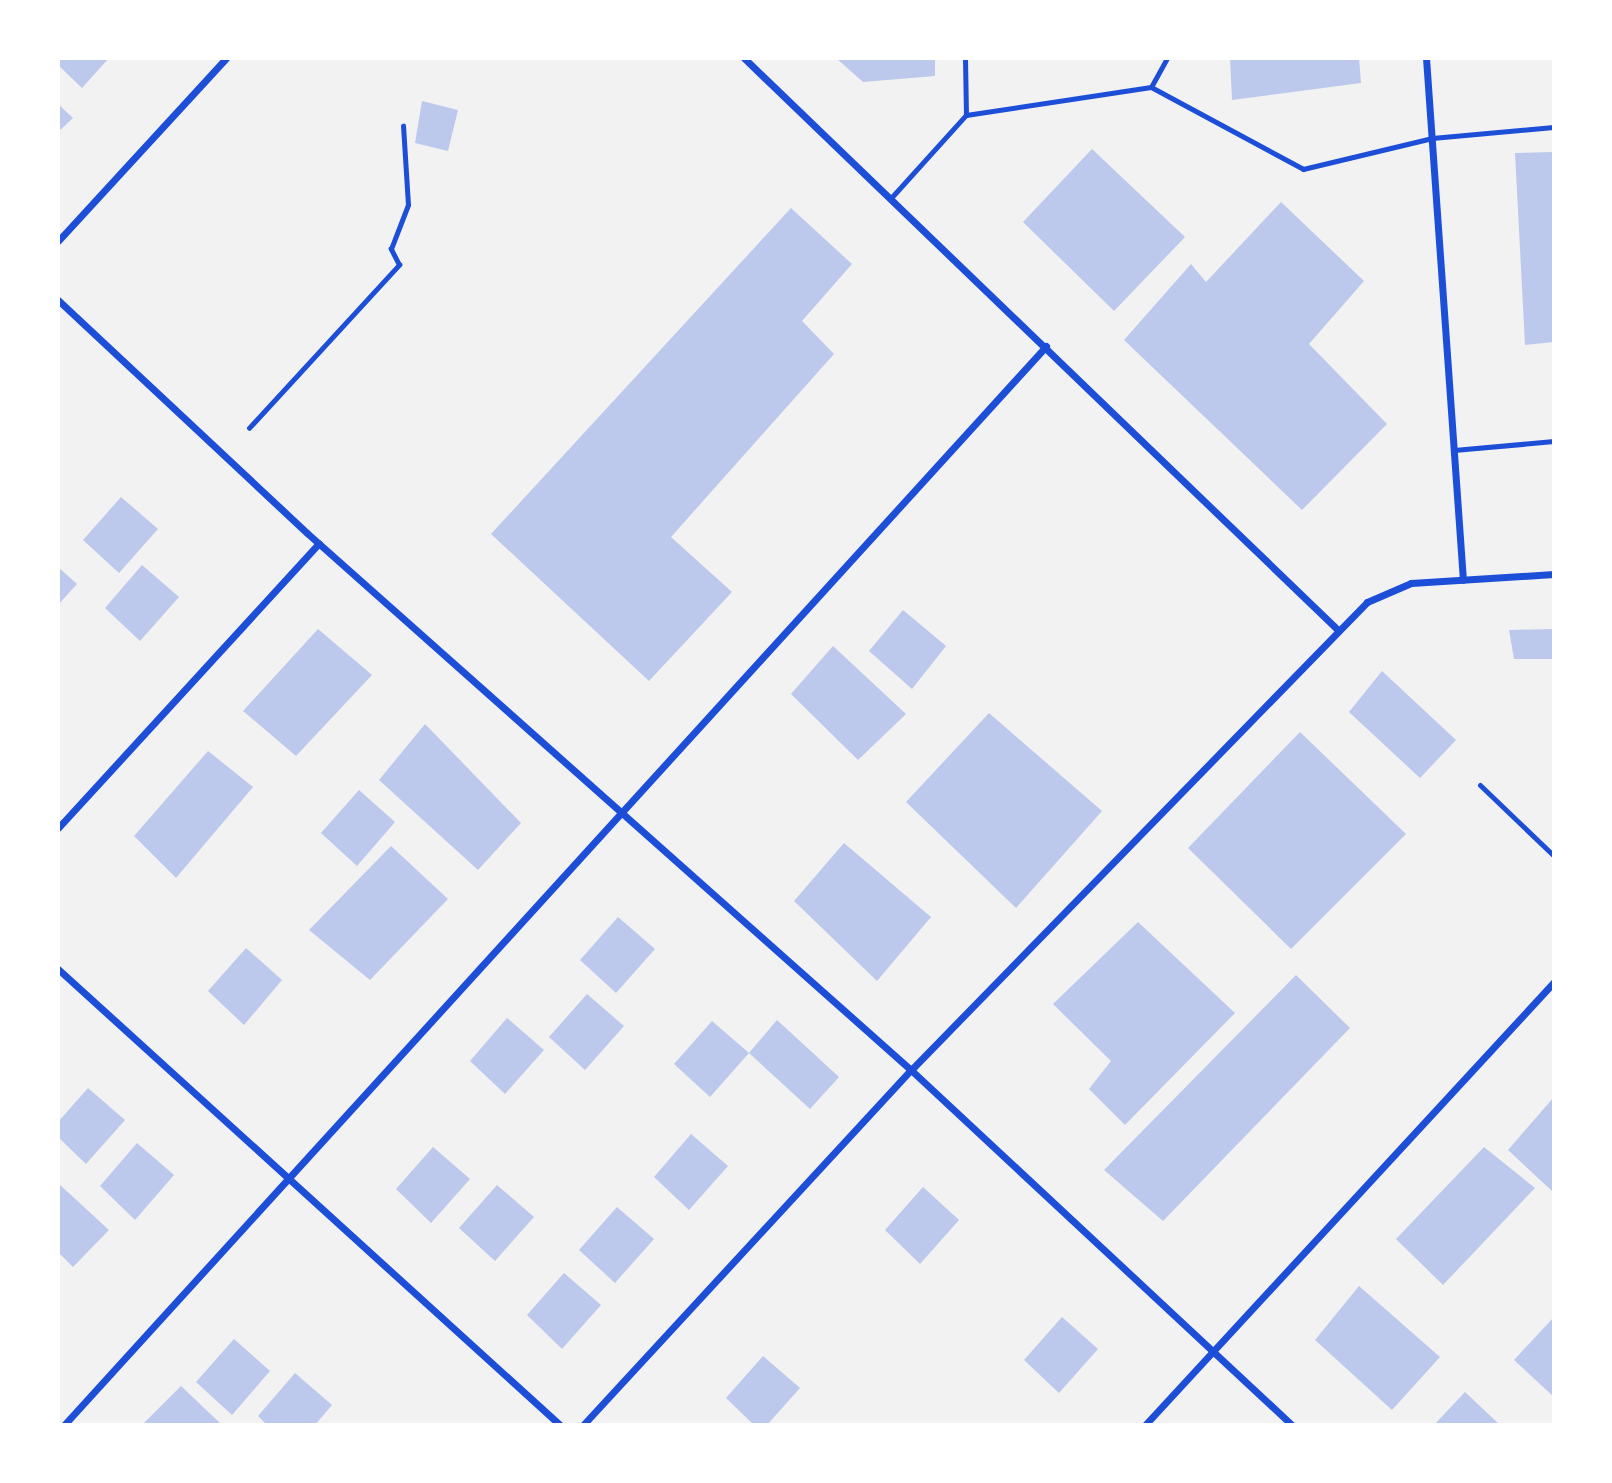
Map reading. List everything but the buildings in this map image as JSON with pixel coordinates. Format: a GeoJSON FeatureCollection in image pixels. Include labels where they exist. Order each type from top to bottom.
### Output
{"type":"FeatureCollection","features":[{"type":"Feature","properties":{"kind":"street"},"geometry":{"type":"LineString","coordinates":[[58,241],[226,58]]}},
{"type":"Feature","properties":{"kind":"street"},"geometry":{"type":"LineString","coordinates":[[744,58],[1338,630]]}},
{"type":"Feature","properties":{"kind":"street"},"geometry":{"type":"LineString","coordinates":[[1426,58],[1463,580]]}},
{"type":"Feature","properties":{"kind":"street"},"geometry":{"type":"LineString","coordinates":[[58,300],[319,543],[620,815],[911,1070],[1293,1425]]}},
{"type":"Feature","properties":{"kind":"street"},"geometry":{"type":"LineString","coordinates":[[64,1425],[1046,346]]}},
{"type":"Feature","properties":{"kind":"street"},"geometry":{"type":"LineString","coordinates":[[58,828],[319,543]]}},
{"type":"Feature","properties":{"kind":"street"},"geometry":{"type":"LineString","coordinates":[[583,1425],[911,1070],[1367,601],[1411,583],[1554,574]]}},
{"type":"Feature","properties":{"kind":"street"},"geometry":{"type":"LineString","coordinates":[[58,969],[561,1425]]}},
{"type":"Feature","properties":{"kind":"street"},"geometry":{"type":"LineString","coordinates":[[1145,1425],[1554,982]]}},
{"type":"Feature","properties":{"kind":"lane"},"geometry":{"type":"LineString","coordinates":[[965,58],[966,115]]}},
{"type":"Feature","properties":{"kind":"lane"},"geometry":{"type":"LineString","coordinates":[[1150,87],[1167,58]]}},
{"type":"Feature","properties":{"kind":"lane"},"geometry":{"type":"LineString","coordinates":[[890,199],[966,115],[1150,87],[1303,169],[1432,138],[1554,127]]}},
{"type":"Feature","properties":{"kind":"lane"},"geometry":{"type":"LineString","coordinates":[[1454,450],[1554,441]]}},
{"type":"Feature","properties":{"kind":"lane"},"geometry":{"type":"LineString","coordinates":[[1480,785],[1554,856]]}},
{"type":"Feature","properties":{"kind":"path"},"geometry":{"type":"LineString","coordinates":[[249,428],[399,265],[391,249],[408,205],[403,126]]}}]}
